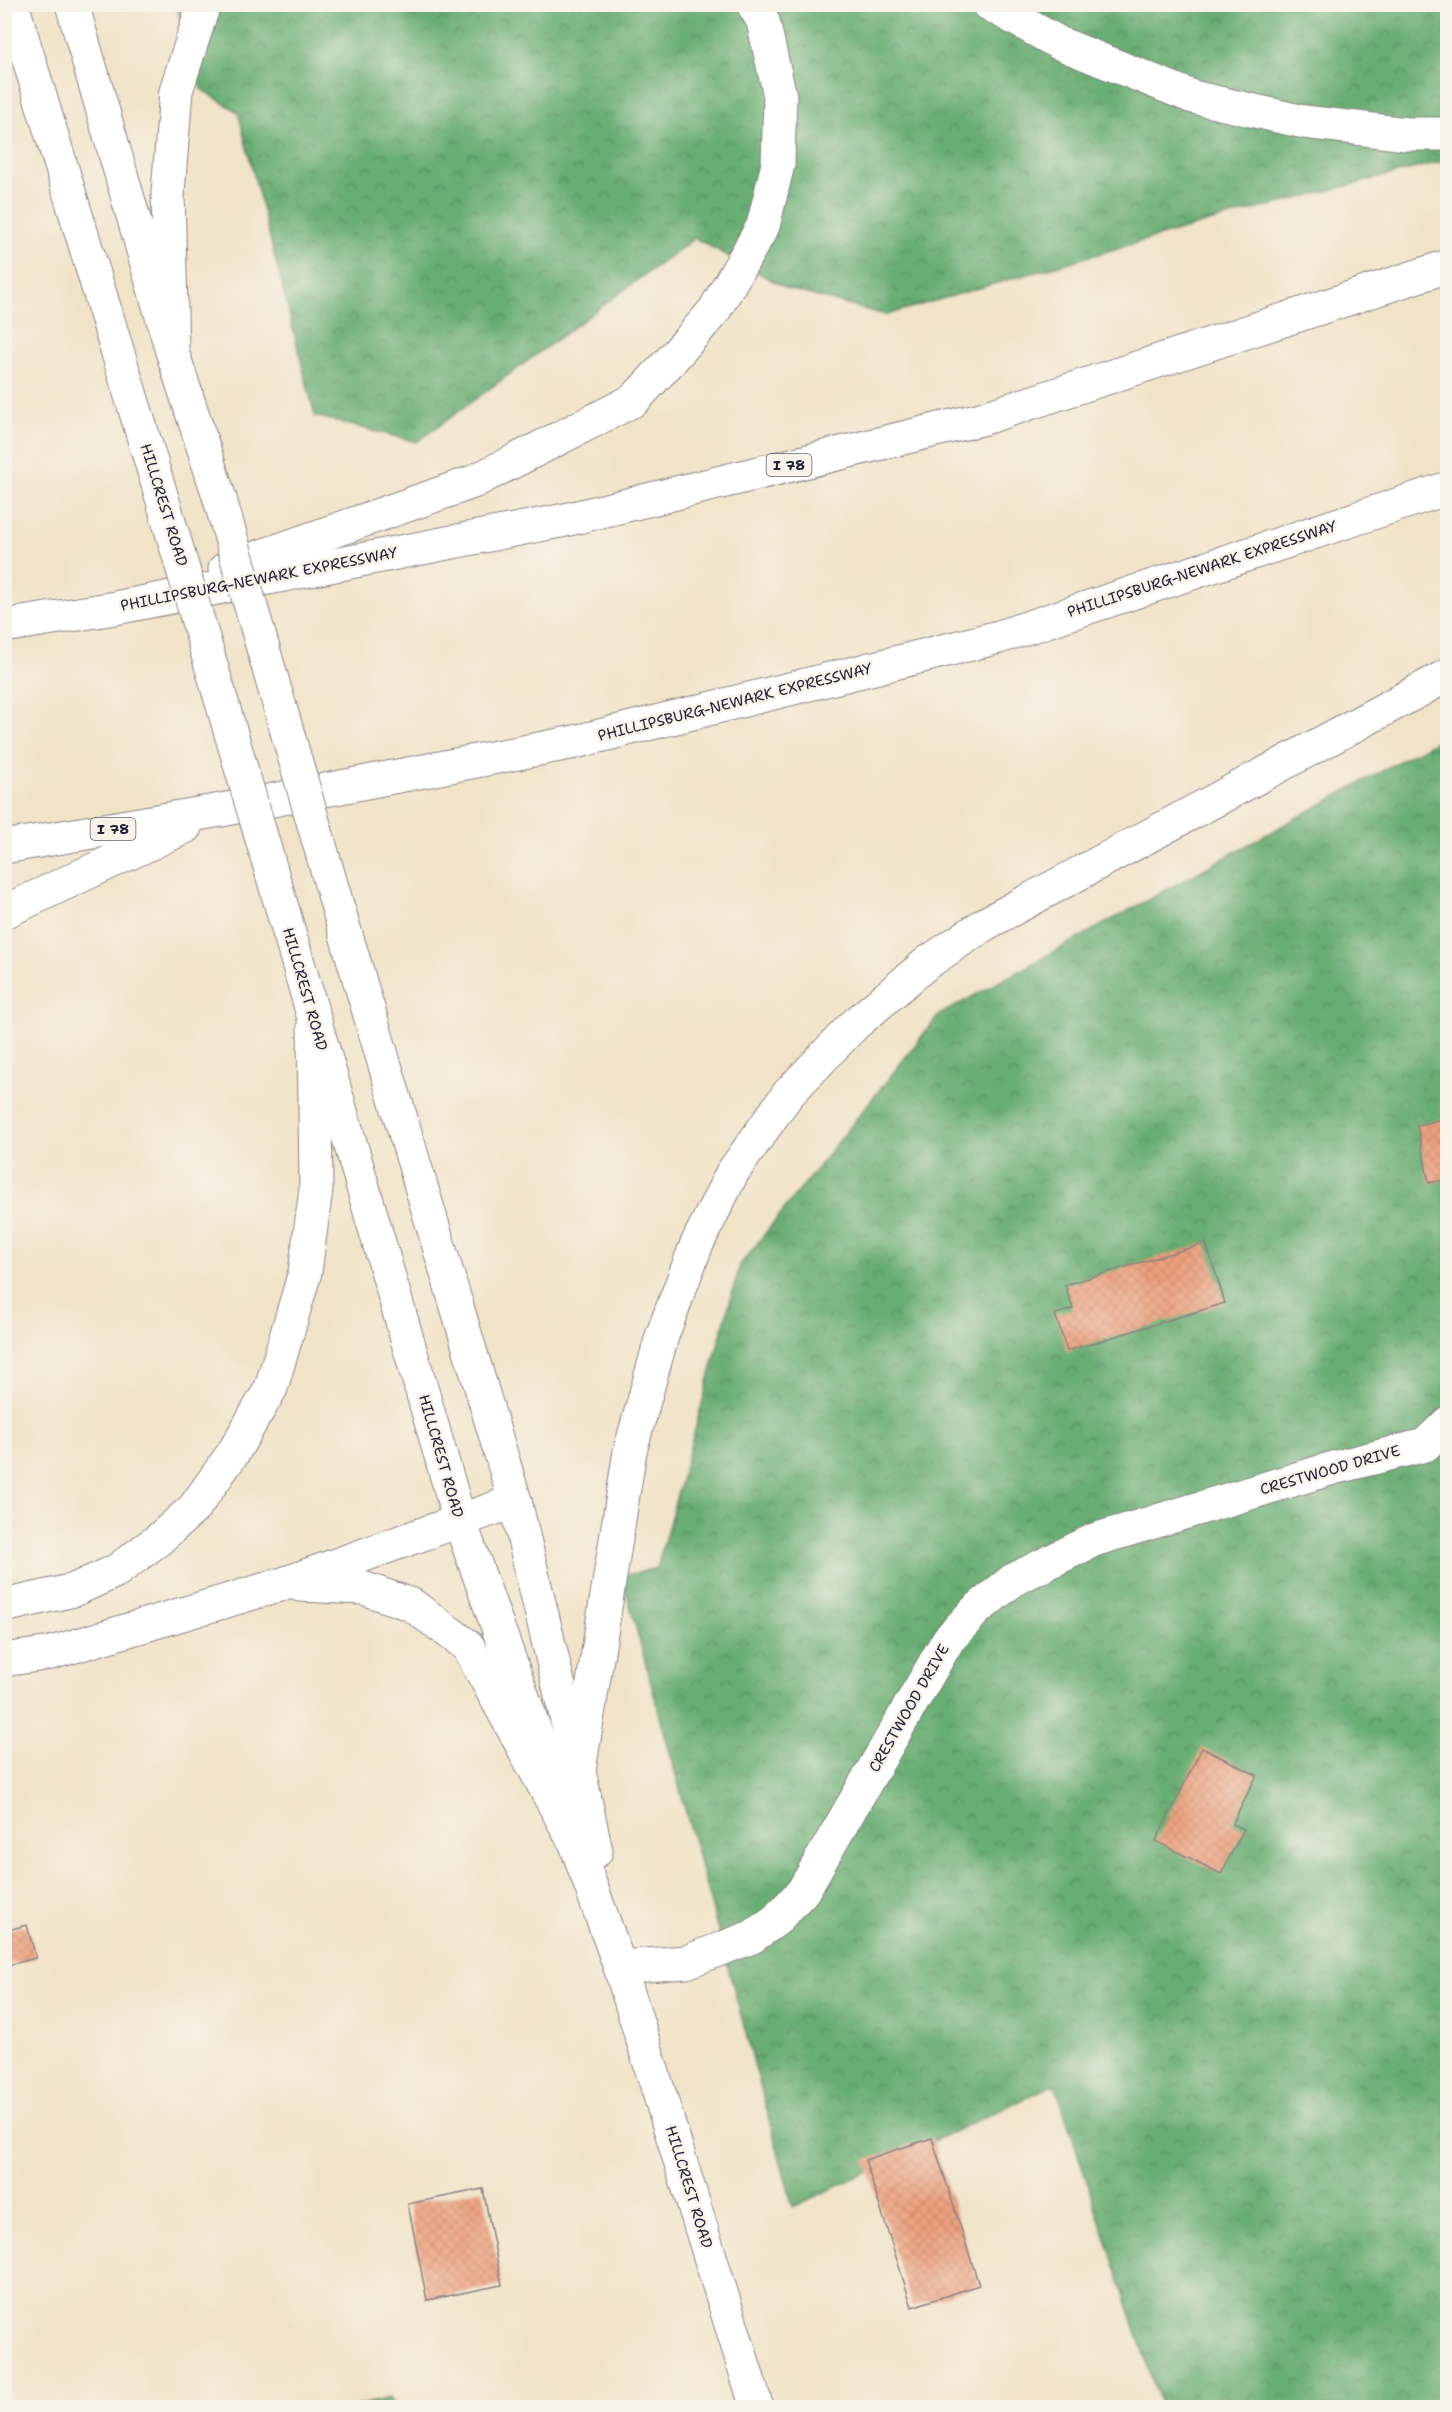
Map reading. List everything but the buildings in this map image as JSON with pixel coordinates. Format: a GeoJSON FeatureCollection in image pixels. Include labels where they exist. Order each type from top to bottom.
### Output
{"type":"FeatureCollection","features":[{"type":"Feature","properties":{"kind":"main road","name":"HILLCREST ROAD"},"geometry":{"type":"LineString","coordinates":[[12,4],[165,508],[460,1522],[620,1967],[757,2408]]}},
{"type":"Feature","properties":{"kind":"main road","name":"HILLCREST ROAD"},"geometry":{"type":"LineString","coordinates":[[72,4],[172,351],[219,496],[338,908],[515,1502],[579,1770],[620,1967]]}},
{"type":"Feature","properties":{"kind":"main road"},"geometry":{"type":"LineString","coordinates":[[172,351],[168,192],[176,91],[204,4]]}},
{"type":"Feature","properties":{"kind":"main road"},"geometry":{"type":"LineString","coordinates":[[115,608],[472,482],[634,400],[714,312],[763,226],[778,164],[780,96],[763,21],[753,4]]}},
{"type":"Feature","properties":{"kind":"main road"},"geometry":{"type":"LineString","coordinates":[[989,4],[1059,43],[1192,97],[1304,122],[1407,134],[1448,134]]}},
{"type":"Feature","properties":{"kind":"main road","name":"PHILLIPSBURG-NEWARK EXPRESSWAY"},"geometry":{"type":"LineString","coordinates":[[4,626],[115,608],[566,520],[981,419],[1448,266]]}},
{"type":"Feature","properties":{"kind":"main road","name":"PHILLIPSBURG-NEWARK EXPRESSWAY"},"geometry":{"type":"LineString","coordinates":[[4,847],[221,810],[575,742],[999,637],[1448,488]]}},
{"type":"Feature","properties":{"kind":"main road"},"geometry":{"type":"LineString","coordinates":[[579,1770],[630,1451],[662,1336],[696,1246],[732,1173],[788,1094],[870,1012],[927,963],[985,924],[1448,675]]}},
{"type":"Feature","properties":{"kind":"main road"},"geometry":{"type":"LineString","coordinates":[[4,912],[221,810]]}},
{"type":"Feature","properties":{"kind":"main road"},"geometry":{"type":"LineString","coordinates":[[4,1606],[74,1590],[116,1571],[158,1540],[194,1508],[233,1453],[271,1388],[305,1272],[316,1189],[314,1024]]}},
{"type":"Feature","properties":{"kind":"main road","name":"CRESTWOOD DRIVE"},"geometry":{"type":"LineString","coordinates":[[620,1967],[686,1962],[752,1936],[776,1920],[803,1891],[948,1640],[975,1611],[1013,1580],[1094,1540],[1334,1468],[1425,1444],[1448,1423]]}},
{"type":"Feature","properties":{"kind":"main road"},"geometry":{"type":"LineString","coordinates":[[4,1660],[51,1653],[283,1584],[515,1502]]}},
{"type":"Feature","properties":{"kind":"main road"},"geometry":{"type":"LineString","coordinates":[[283,1584],[363,1588],[412,1605],[468,1647],[573,1839]]}},
{"type":"Feature","properties":{"kind":"green space"},"geometry":{"type":"Polygon","coordinates":[[[176,5],[1447,5],[1447,160],[1212,221],[886,315],[788,289],[695,238],[417,442],[315,416],[238,112],[201,89],[176,5]]]}},
{"type":"Feature","properties":{"kind":"green space"},"geometry":{"type":"Polygon","coordinates":[[[1447,735],[1447,2407],[1161,2407],[1055,2084],[793,2207],[622,1576],[657,1568],[740,1265],[939,1015],[1447,735]]]}},
{"type":"Feature","properties":{"kind":"green space"},"geometry":{"type":"Polygon","coordinates":[[[389,2398],[395,2407],[353,2407],[389,2398]]]}}]}
